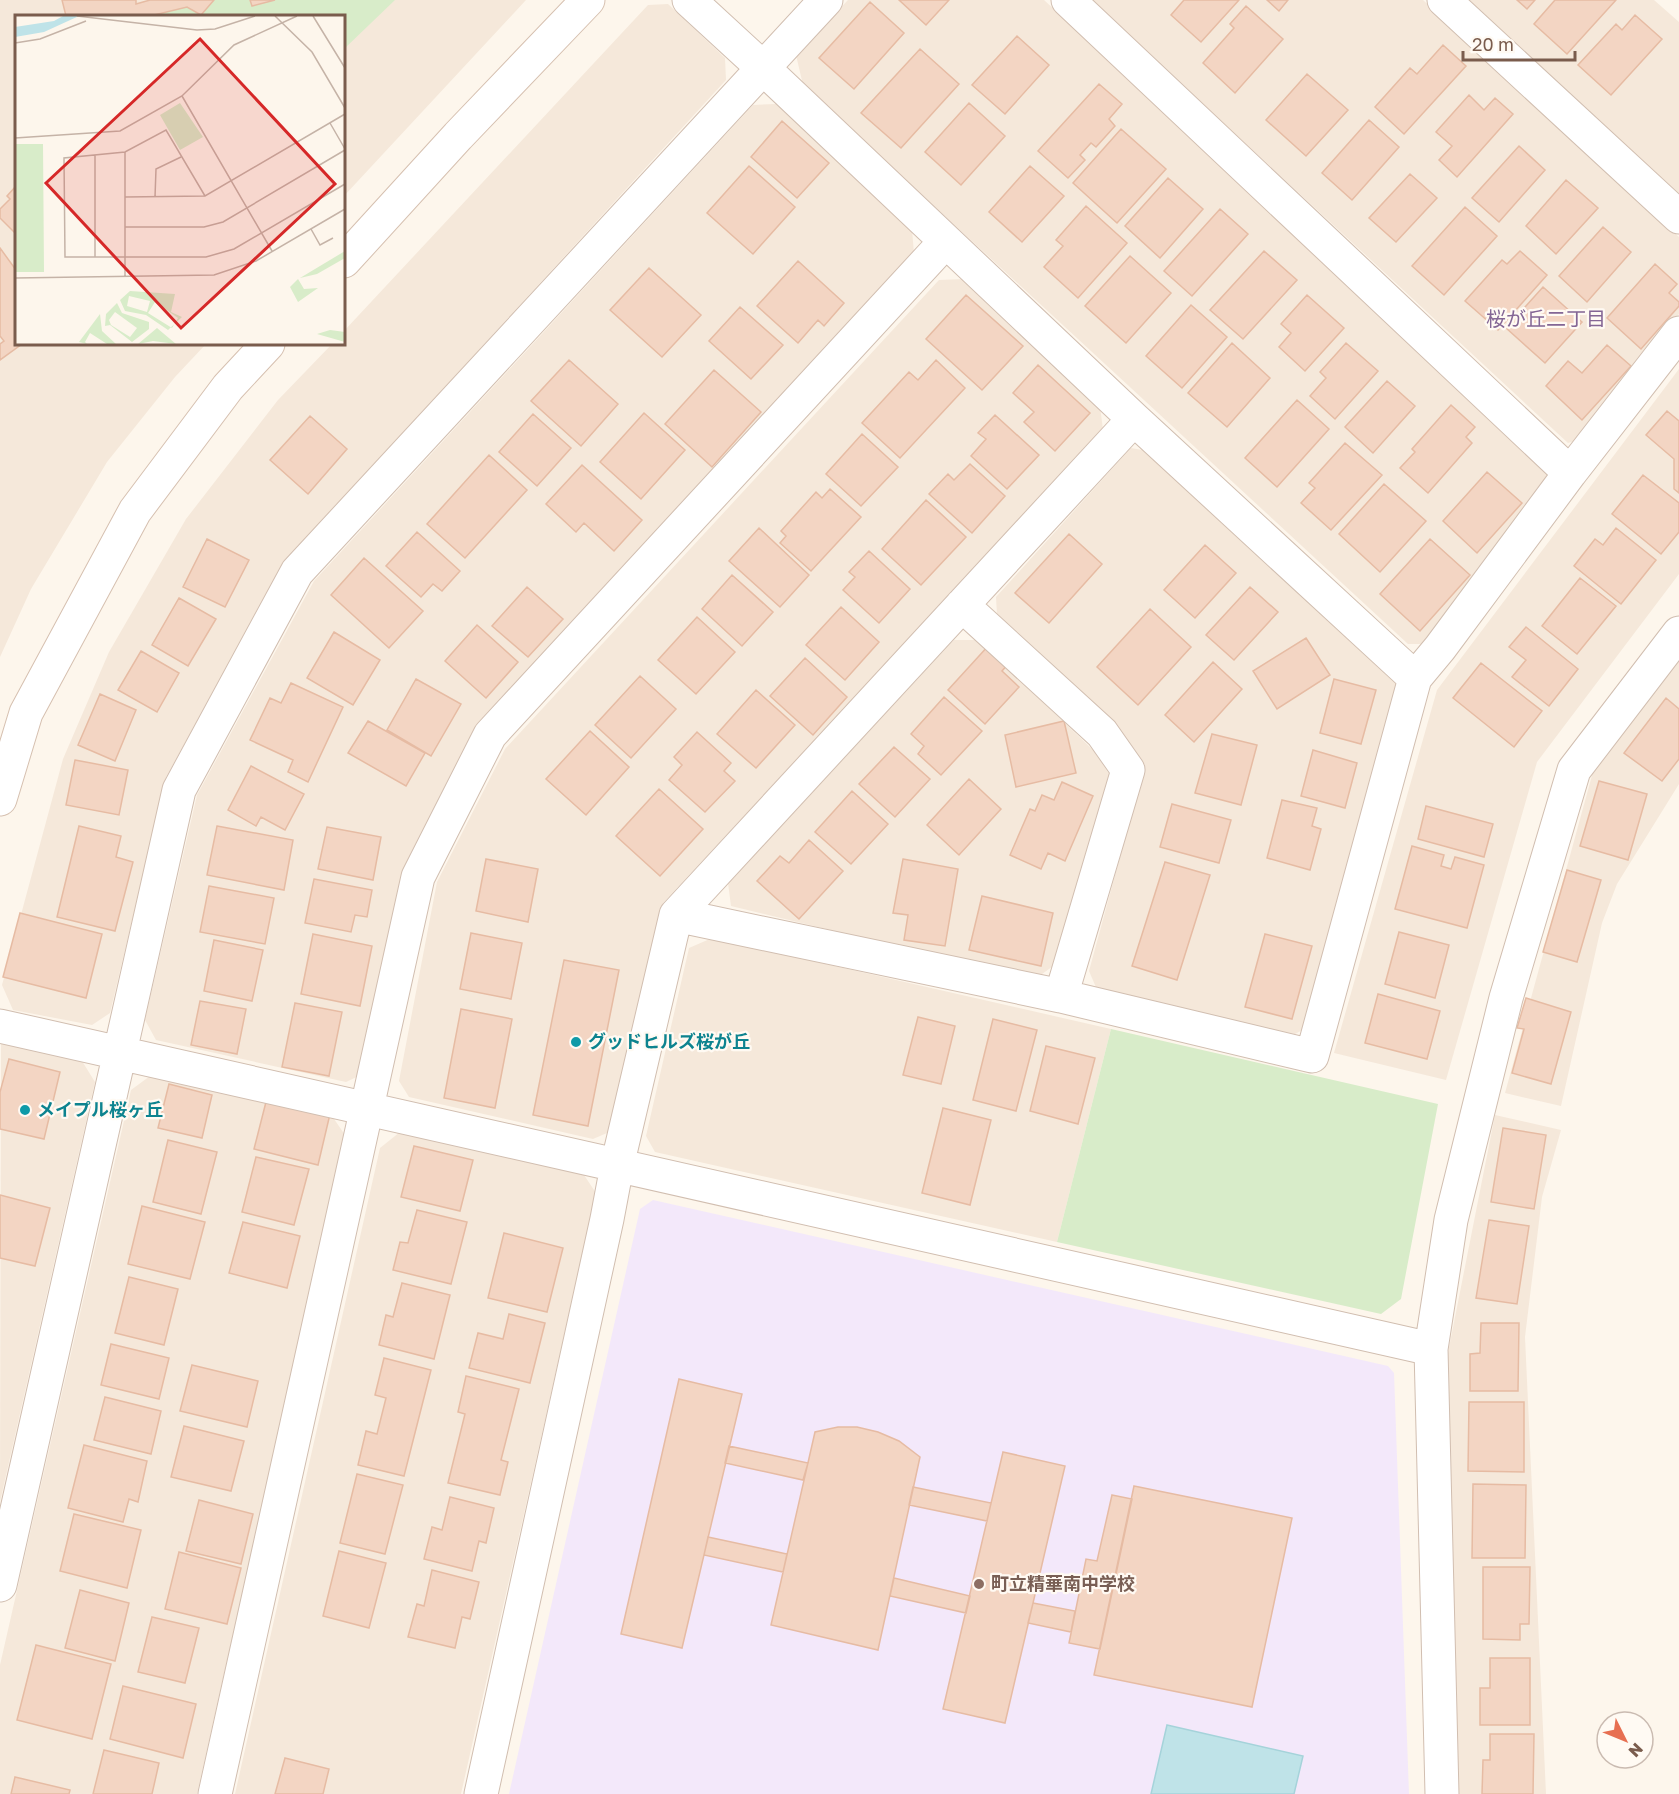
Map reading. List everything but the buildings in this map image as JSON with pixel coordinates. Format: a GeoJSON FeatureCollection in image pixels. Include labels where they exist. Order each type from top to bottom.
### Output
{"type":"FeatureCollection","features":[{"type":"Feature","properties":{"kind":"street"},"geometry":{"type":"LineString","coordinates":[[345,260],[458,136],[588,0]]}},
{"type":"Feature","properties":{"kind":"street"},"geometry":{"type":"LineString","coordinates":[[689,0],[1134,419],[1415,678]]}},
{"type":"Feature","properties":{"kind":"street"},"geometry":{"type":"LineString","coordinates":[[0,1585],[179,790],[297,572],[826,0]]}},
{"type":"Feature","properties":{"kind":"street"},"geometry":{"type":"LineString","coordinates":[[1068,0],[1570,473]]}},
{"type":"Feature","properties":{"kind":"street"},"geometry":{"type":"LineString","coordinates":[[1444,0],[1679,217]]}},
{"type":"Feature","properties":{"kind":"street"},"geometry":{"type":"LineString","coordinates":[[215,1794],[418,877],[490,735],[945,242]]}},
{"type":"Feature","properties":{"kind":"street"},"geometry":{"type":"LineString","coordinates":[[676,915],[1061,996],[1312,1056],[1415,678],[1679,333]]}},
{"type":"Feature","properties":{"kind":"street"},"geometry":{"type":"LineString","coordinates":[[0,799],[26,713],[135,511],[228,387],[267,345]]}},
{"type":"Feature","properties":{"kind":"street"},"geometry":{"type":"LineString","coordinates":[[481,1794],[605,1231],[617,1166],[676,915],[1134,419]]}},
{"type":"Feature","properties":{"kind":"street"},"geometry":{"type":"LineString","coordinates":[[962,605],[1102,733],[1128,770],[1061,996]]}},
{"type":"Feature","properties":{"kind":"street"},"geometry":{"type":"LineString","coordinates":[[1442,1794],[1431,1349],[1451,1220],[1506,999],[1574,770],[1679,633]]}},
{"type":"Feature","properties":{"kind":"street"},"geometry":{"type":"LineString","coordinates":[[0,1026],[1431,1349]]}},
{"type":"Feature","properties":{"kind":"shaded area"},"geometry":{"type":"Polygon","coordinates":[[[0,0],[526,0],[345,195],[345,15],[15,15],[15,345],[205,345],[175,377],[107,462],[31,589],[0,657],[0,0]]]}},
{"type":"Feature","properties":{"kind":"shaded area"},"geometry":{"type":"Polygon","coordinates":[[[848,0],[1044,0],[1548,467],[1545,489],[1430,644],[1408,644],[803,85],[796,55],[848,0]]]}},
{"type":"Feature","properties":{"kind":"shaded area"},"geometry":{"type":"Polygon","coordinates":[[[1091,0],[1423,0],[1679,237],[1679,314],[1581,439],[1568,443],[1091,0]]]}},
{"type":"Feature","properties":{"kind":"shaded area"},"geometry":{"type":"Polygon","coordinates":[[[1468,0],[1654,0],[1679,22],[1679,196],[1468,0]]]}},
{"type":"Feature","properties":{"kind":"shaded area"},"geometry":{"type":"Polygon","coordinates":[[[668,4],[725,58],[726,80],[290,556],[166,777],[110,1013],[92,1025],[13,1010],[2,985],[63,759],[109,652],[186,519],[278,400],[331,345],[345,345],[345,330],[648,5],[668,4]]]}},
{"type":"Feature","properties":{"kind":"shaded area"},"geometry":{"type":"Polygon","coordinates":[[[776,104],[912,230],[914,253],[476,728],[402,874],[365,1073],[346,1082],[156,1040],[145,1020],[197,795],[314,581],[753,105],[776,104]]]}},
{"type":"Feature","properties":{"kind":"shaded area"},"geometry":{"type":"Polygon","coordinates":[[[964,279],[1100,406],[1103,430],[663,903],[614,1130],[593,1139],[409,1097],[399,1081],[437,882],[505,749],[939,280],[964,279]]]}},
{"type":"Feature","properties":{"kind":"shaded area"},"geometry":{"type":"Polygon","coordinates":[[[1679,369],[1679,574],[1537,762],[1446,1080],[1334,1053],[1437,690],[1679,369]]]}},
{"type":"Feature","properties":{"kind":"shaded area"},"geometry":{"type":"Polygon","coordinates":[[[1131,448],[1154,452],[1401,681],[1306,1028],[1295,1034],[1098,992],[1089,971],[1145,765],[1107,718],[997,615],[996,597],[1131,448]]]}},
{"type":"Feature","properties":{"kind":"shaded area"},"geometry":{"type":"Polygon","coordinates":[[[954,640],[978,640],[1093,750],[1109,774],[1056,964],[1035,979],[731,906],[728,883],[954,640]]]}},
{"type":"Feature","properties":{"kind":"shaded area"},"geometry":{"type":"Polygon","coordinates":[[[1679,656],[1679,784],[1617,884],[1602,923],[1561,1106],[1505,1093],[1594,768],[1679,656]]]}},
{"type":"Feature","properties":{"kind":"shaded area"},"geometry":{"type":"Polygon","coordinates":[[[712,938],[1111,1029],[1057,1242],[655,1152],[646,1136],[689,948],[712,938]]]}},
{"type":"Feature","properties":{"kind":"shaded area"},"geometry":{"type":"Polygon","coordinates":[[[1,1043],[82,1061],[95,1082],[0,1502],[1,1043]]]}},
{"type":"Feature","properties":{"kind":"shaded area"},"geometry":{"type":"Polygon","coordinates":[[[150,1076],[332,1116],[345,1135],[197,1794],[0,1794],[0,1665],[131,1090],[150,1076]]]}},
{"type":"Feature","properties":{"kind":"shaded area"},"geometry":{"type":"Polygon","coordinates":[[[1495,1115],[1561,1130],[1542,1197],[1525,1337],[1546,1794],[1457,1794],[1443,1378],[1495,1115]]]}},
{"type":"Feature","properties":{"kind":"shaded area"},"geometry":{"type":"Polygon","coordinates":[[[400,1132],[584,1175],[596,1193],[461,1794],[235,1794],[380,1148],[400,1132]]]}},
{"type":"Feature","properties":{"kind":"shaded area","name":"町立精華南中学校"},"geometry":{"type":"Polygon","coordinates":[[[653,1200],[1388,1366],[1394,1373],[1409,1794],[509,1794],[640,1209],[653,1200]]]}},
{"type":"Feature","properties":{"kind":"green space"},"geometry":{"type":"Polygon","coordinates":[[[214,0],[250,0],[252,6],[275,0],[395,0],[345,48],[345,15],[201,15],[214,0]]]}},
{"type":"Feature","properties":{"kind":"green space"},"geometry":{"type":"Polygon","coordinates":[[[187,7],[201,15],[154,15],[187,7]]]}},
{"type":"Feature","properties":{"kind":"green space"},"geometry":{"type":"Polygon","coordinates":[[[1111,1029],[1438,1104],[1401,1299],[1381,1314],[1057,1242],[1111,1029]]]}},
{"type":"Feature","properties":{"kind":"water"},"geometry":{"type":"Polygon","coordinates":[[[1167,1725],[1303,1756],[1294,1794],[1151,1794],[1167,1725]]]}},
{"type":"Feature","properties":{"kind":"place","name":"グッドヒルズ桜が丘"},"geometry":{"type":"Point","coordinates":[576,1042]}},
{"type":"Feature","properties":{"kind":"place","name":"メイプル桜ヶ丘"},"geometry":{"type":"Point","coordinates":[25,1110]}},
{"type":"Feature","properties":{"kind":"place","name":"町立精華南中学校"},"geometry":{"type":"Point","coordinates":[979,1584]}},
{"type":"Feature","properties":{"kind":"district","name":"桜が丘二丁目"},"geometry":{"type":"Point","coordinates":[1546,319]}}]}
